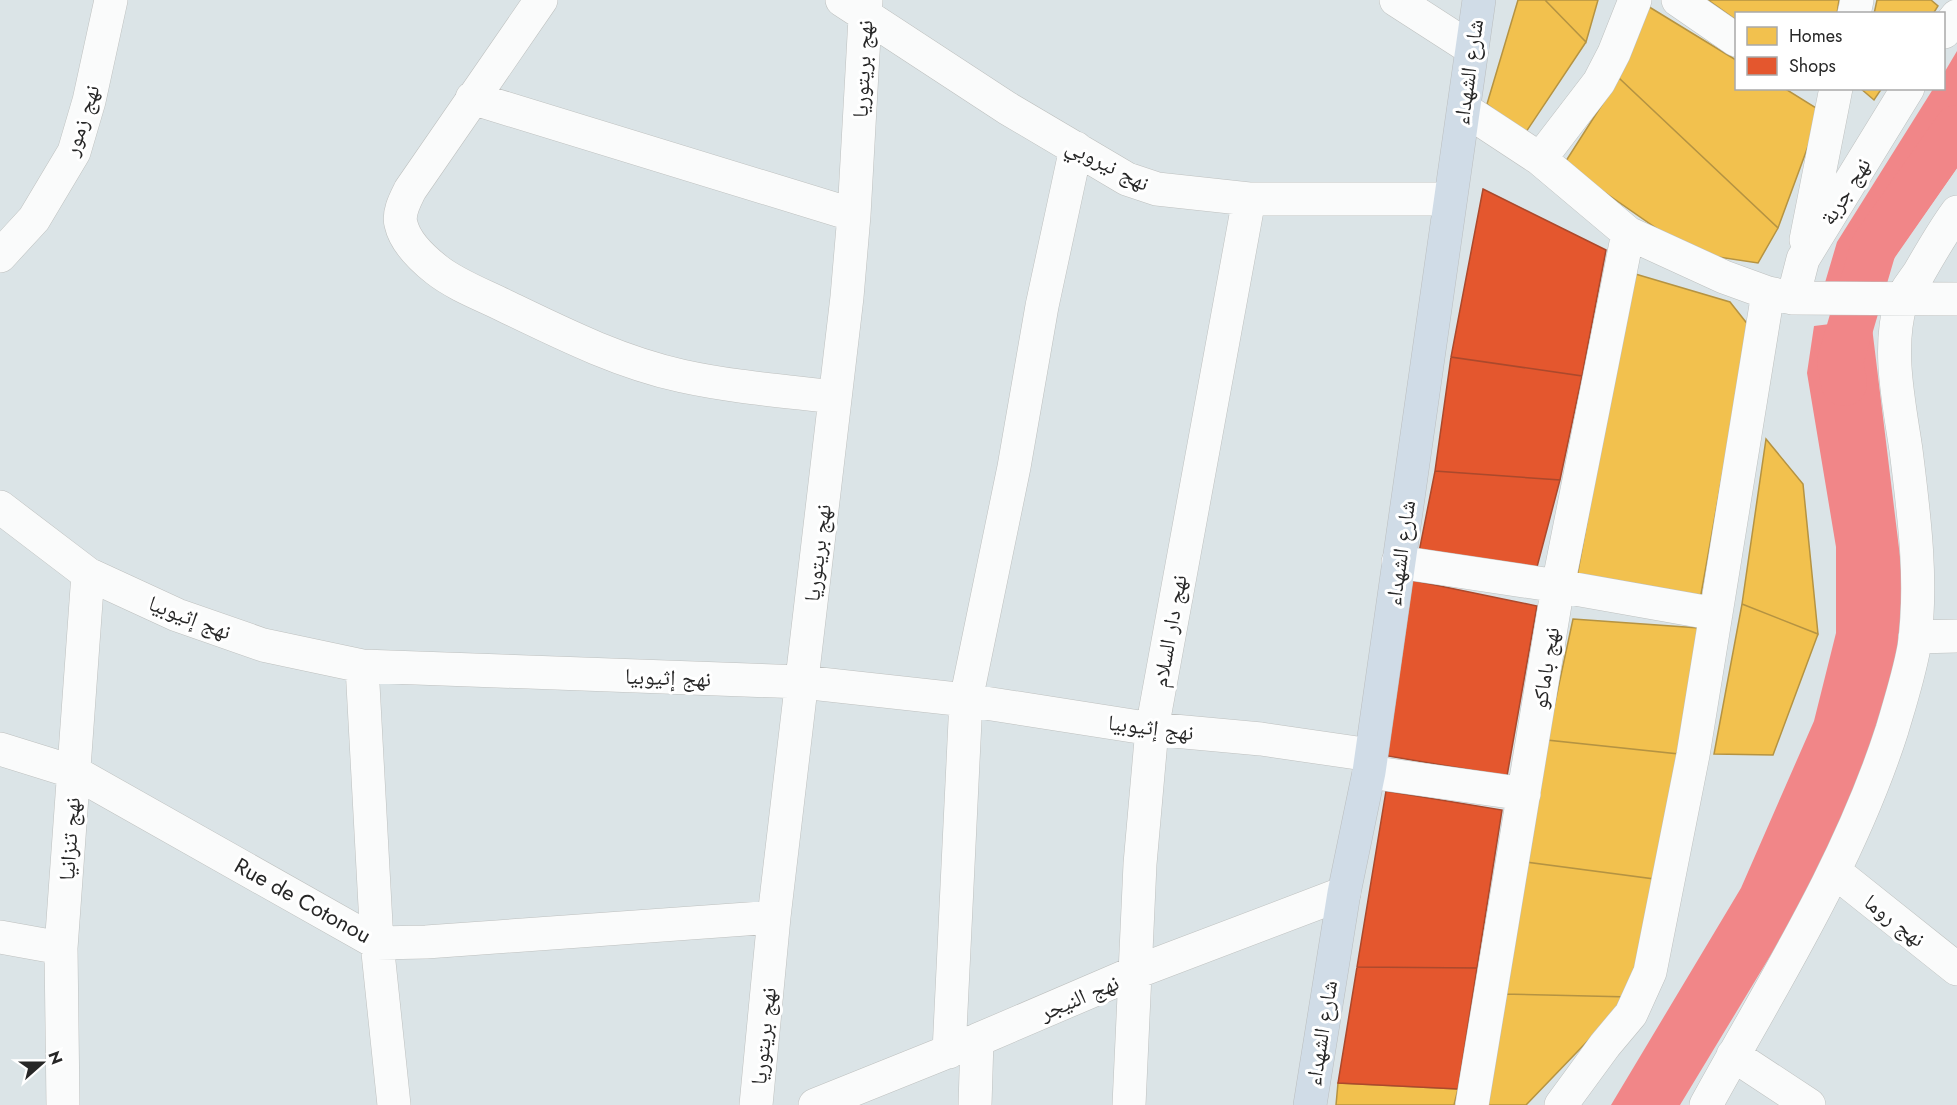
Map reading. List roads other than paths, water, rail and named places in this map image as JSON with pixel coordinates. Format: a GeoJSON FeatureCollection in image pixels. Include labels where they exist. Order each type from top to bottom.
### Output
{"type":"FeatureCollection","features":[{"type":"Feature","properties":{"kind":"main road","name":"شارع الشهداء"},"geometry":{"type":"LineString","coordinates":[[1310,1105],[1344,893],[1370,764],[1479,0]]}},
{"type":"Feature","properties":{"kind":"street","name":"نهج زمور"},"geometry":{"type":"LineString","coordinates":[[0,256],[34,219],[74,152],[89,101],[111,0]]}},
{"type":"Feature","properties":{"kind":"street"},"geometry":{"type":"LineString","coordinates":[[541,0],[410,190],[403,205],[400,222],[406,236],[419,253],[438,271],[474,291],[606,354],[681,376],[835,397]]}},
{"type":"Feature","properties":{"kind":"street"},"geometry":{"type":"LineString","coordinates":[[1396,0],[1472,50]]}},
{"type":"Feature","properties":{"kind":"street"},"geometry":{"type":"LineString","coordinates":[[1540,159],[1599,82],[1614,53],[1635,0]]}},
{"type":"Feature","properties":{"kind":"street"},"geometry":{"type":"LineString","coordinates":[[1678,0],[1735,39]]}},
{"type":"Feature","properties":{"kind":"street","name":"نهج نيروبي"},"geometry":{"type":"LineString","coordinates":[[857,5],[1007,108],[1127,179],[1157,189],[1249,199],[1450,199]]}},
{"type":"Feature","properties":{"kind":"street","name":"نهج بريتوريا"},"geometry":{"type":"LineString","coordinates":[[756,1105],[774,917],[848,297],[854,214],[857,5]]}},
{"type":"Feature","properties":{"kind":"street"},"geometry":{"type":"LineString","coordinates":[[1945,31],[1957,16]]}},
{"type":"Feature","properties":{"kind":"street","name":"نهج جربة"},"geometry":{"type":"LineString","coordinates":[[1561,1105],[1631,1014],[1650,972],[1693,755],[1716,614],[1780,296],[1907,90]]}},
{"type":"Feature","properties":{"kind":"street"},"geometry":{"type":"LineString","coordinates":[[1803,259],[1825,94]]}},
{"type":"Feature","properties":{"kind":"street"},"geometry":{"type":"LineString","coordinates":[[472,98],[854,214]]}},
{"type":"Feature","properties":{"kind":"street"},"geometry":{"type":"LineString","coordinates":[[1464,109],[1540,159],[1628,233],[1724,277],[1780,296],[1957,299]]}},
{"type":"Feature","properties":{"kind":"street"},"geometry":{"type":"LineString","coordinates":[[975,1105],[963,1046],[966,700],[1014,467],[1042,306],[1076,148]]}},
{"type":"Feature","properties":{"kind":"street","name":"نهج دار السلام"},"geometry":{"type":"LineString","coordinates":[[1129,1105],[1140,864],[1152,729],[1249,199]]}},
{"type":"Feature","properties":{"kind":"street"},"geometry":{"type":"LineString","coordinates":[[1706,1105],[1806,928],[1849,842],[1878,775],[1899,707],[1915,637],[1917,562],[1899,399],[1891,299],[1957,212]]}},
{"type":"Feature","properties":{"kind":"street","name":"نهج باماكو"},"geometry":{"type":"LineString","coordinates":[[1472,1105],[1558,586],[1628,233]]}},
{"type":"Feature","properties":{"kind":"street","name":"نهج إثيوبيا"},"geometry":{"type":"LineString","coordinates":[[0,507],[88,574],[177,615],[263,645],[362,666],[802,682],[966,700],[1152,729],[1261,740],[1524,794]]}},
{"type":"Feature","properties":{"kind":"street"},"geometry":{"type":"LineString","coordinates":[[1398,562],[1558,586],[1716,614]]}},
{"type":"Feature","properties":{"kind":"street","name":"نهج تنزانيا"},"geometry":{"type":"LineString","coordinates":[[63,1105],[61,948],[88,574]]}},
{"type":"Feature","properties":{"kind":"street"},"geometry":{"type":"LineString","coordinates":[[1915,637],[1957,636]]}},
{"type":"Feature","properties":{"kind":"street"},"geometry":{"type":"LineString","coordinates":[[362,666],[377,943],[393,1105]]}},
{"type":"Feature","properties":{"kind":"street","name":"Rue de Cotonou"},"geometry":{"type":"LineString","coordinates":[[0,749],[74,772],[377,943],[437,941],[774,917]]}},
{"type":"Feature","properties":{"kind":"street","name":"نهج روما"},"geometry":{"type":"LineString","coordinates":[[1834,871],[1957,969]]}},
{"type":"Feature","properties":{"kind":"street","name":"نهج النيجر"},"geometry":{"type":"LineString","coordinates":[[815,1105],[963,1046],[1136,972],[1344,893]]}},
{"type":"Feature","properties":{"kind":"street"},"geometry":{"type":"LineString","coordinates":[[0,938],[61,948]]}},
{"type":"Feature","properties":{"kind":"street"},"geometry":{"type":"LineString","coordinates":[[1733,1056],[1809,1105]]}},
{"type":"Feature","properties":{"kind":"waterway"},"geometry":{"type":"LineString","coordinates":[[1844,383],[1840,362],[1874,246],[1957,128]]}}]}
